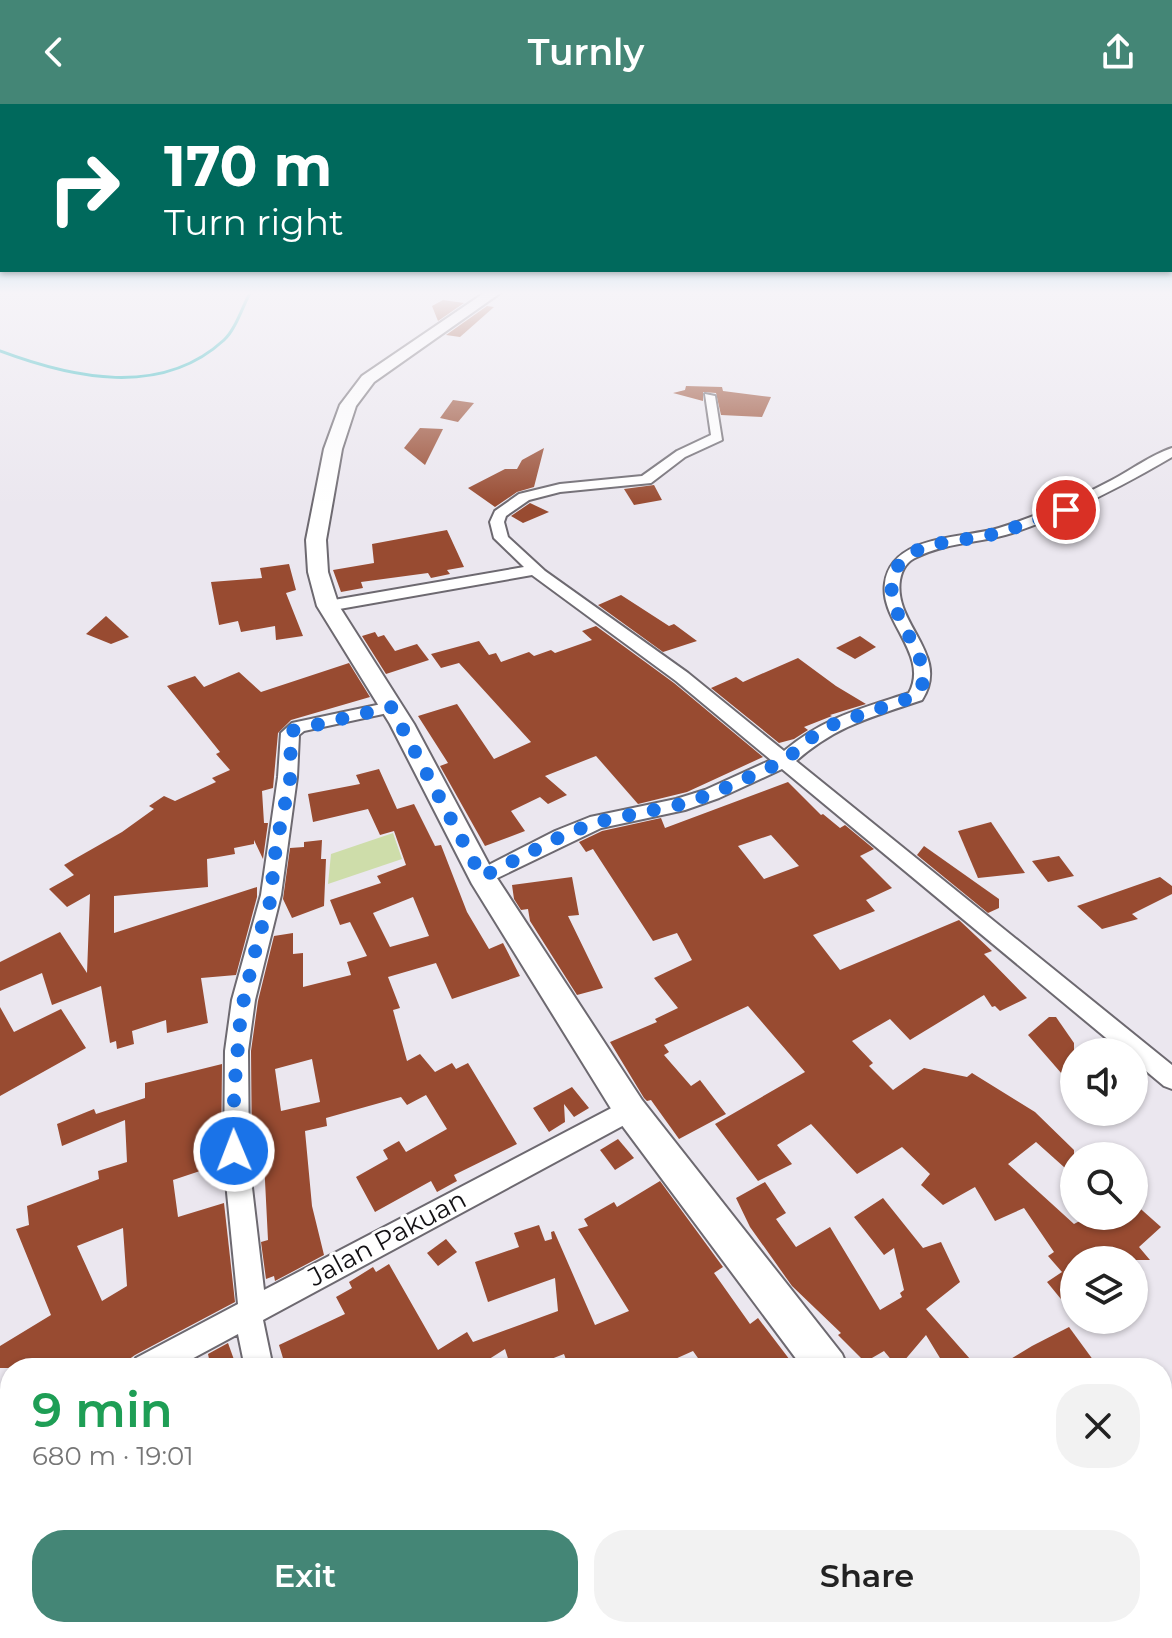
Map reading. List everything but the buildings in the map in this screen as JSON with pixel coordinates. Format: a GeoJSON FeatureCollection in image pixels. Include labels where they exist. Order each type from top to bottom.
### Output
{"type":"FeatureCollection","features":[{"type":"Feature","properties":{"kind":"main road"},"geometry":{"type":"LineString","coordinates":[[392,363],[368,379],[348,405],[333,449],[316,540],[318,572],[328,606],[391,707],[482,877],[630,1110],[820,1358]]}},
{"type":"Feature","properties":{"kind":"street"},"geometry":{"type":"LineString","coordinates":[[709,396],[720,435],[673,458],[650,479],[548,490],[524,497],[500,514],[497,522],[501,538],[535,570],[669,666],[1172,1079]]}},
{"type":"Feature","properties":{"kind":"street"},"geometry":{"type":"LineString","coordinates":[[482,877],[579,829],[612,817],[688,802],[784,761],[826,729],[909,700],[921,690],[925,674],[898,618],[892,596],[894,572],[908,555],[1005,530],[1066,510],[1172,452]]}},
{"type":"Feature","properties":{"kind":"street"},"geometry":{"type":"LineString","coordinates":[[328,606],[535,570]]}},
{"type":"Feature","properties":{"kind":"street"},"geometry":{"type":"LineString","coordinates":[[258,1358],[234,1151],[234,1092],[241,1012],[270,902],[276,846],[290,780],[290,733],[298,727],[391,707]]}},
{"type":"Feature","properties":{"kind":"street","name":"Jalan Pakuan"},"geometry":{"type":"LineString","coordinates":[[165,1358],[630,1110]]}},
{"type":"Feature","properties":{"kind":"green space"},"geometry":{"type":"Polygon","coordinates":[[[393,833],[402,859],[328,884],[331,854],[393,833]]]}},
{"type":"Feature","properties":{"kind":"waterway"},"geometry":{"type":"LineString","coordinates":[[34,363],[86,375],[115,377],[144,376],[173,370],[189,363]]}},
{"type":"Feature","properties":{"kind":"route"},"geometry":{"type":"LineString","coordinates":[[234,1151],[234,1092],[241,1012],[270,902],[276,846],[290,780],[291,731],[391,707],[482,877],[562,836],[597,822],[678,805],[712,794],[784,761],[816,734],[834,724],[916,696],[925,681],[925,674],[898,618],[892,596],[894,572],[900,562],[920,550],[987,535],[1066,510]]}}]}
